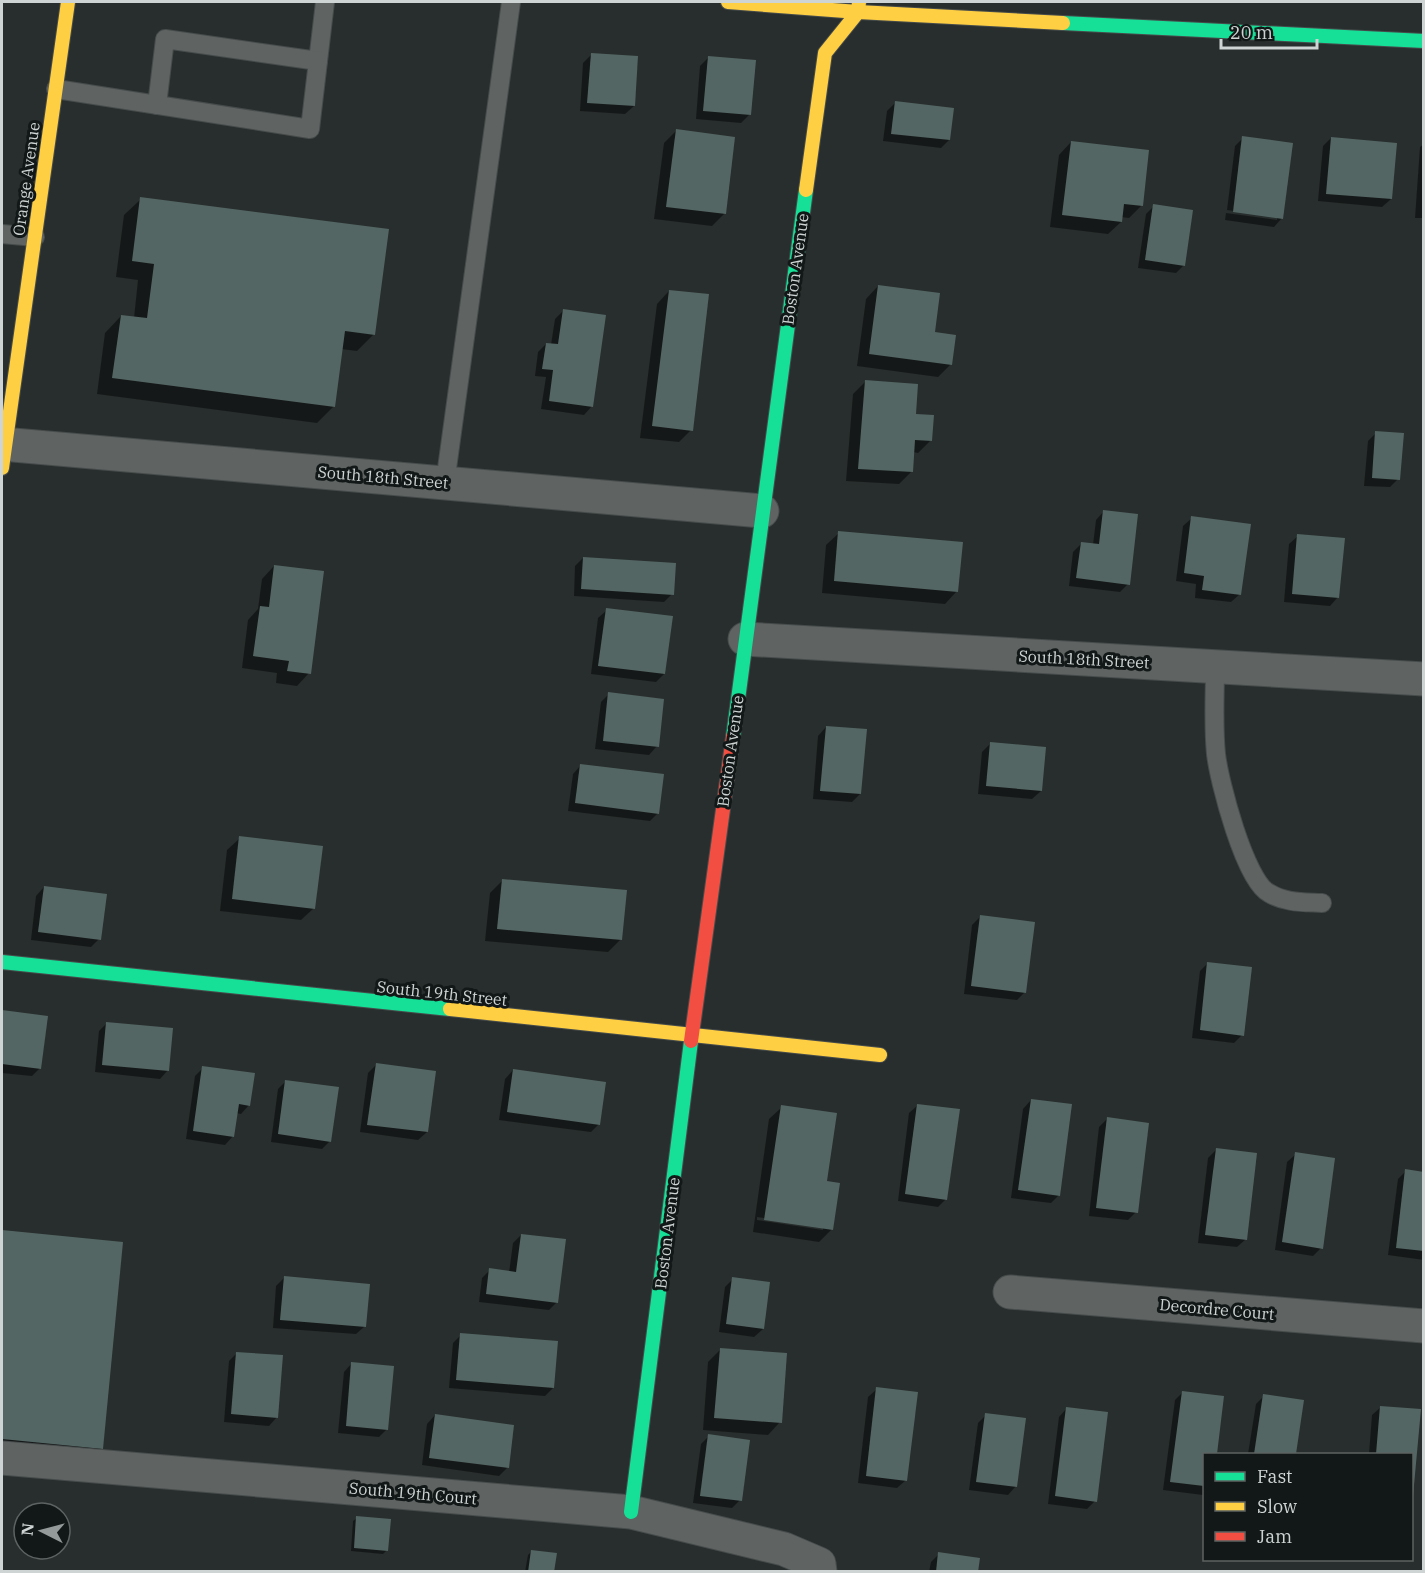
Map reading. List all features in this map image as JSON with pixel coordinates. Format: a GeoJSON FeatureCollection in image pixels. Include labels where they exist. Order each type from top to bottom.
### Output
{"type":"FeatureCollection","features":[{"type":"Feature","properties":{"kind":"street","name":"Orange Avenue"},"geometry":{"type":"LineString","coordinates":[[3,452],[68,2]]}},
{"type":"Feature","properties":{"kind":"street"},"geometry":{"type":"LineString","coordinates":[[728,2],[859,7],[1424,42]]}},
{"type":"Feature","properties":{"kind":"street","name":"Boston Avenue"},"geometry":{"type":"LineString","coordinates":[[631,1512],[692,1036],[825,53],[859,7]]}},
{"type":"Feature","properties":{"kind":"street","name":"South 18th Street"},"geometry":{"type":"LineString","coordinates":[[3,452],[445,483],[762,511]]}},
{"type":"Feature","properties":{"kind":"street","name":"South 18th Street"},"geometry":{"type":"LineString","coordinates":[[745,639],[1424,679]]}},
{"type":"Feature","properties":{"kind":"street","name":"South 19th Street"},"geometry":{"type":"LineString","coordinates":[[2,962],[880,1055]]}},
{"type":"Feature","properties":{"kind":"street","name":"Decordre Court"},"geometry":{"type":"LineString","coordinates":[[1010,1292],[1424,1326]]}},
{"type":"Feature","properties":{"kind":"street","name":"South 19th Court"},"geometry":{"type":"LineString","coordinates":[[2,1458],[631,1512],[784,1549],[819,1568]]}},
{"type":"Feature","properties":{"kind":"lane"},"geometry":{"type":"LineString","coordinates":[[56,89],[310,129],[326,2]]}},
{"type":"Feature","properties":{"kind":"lane"},"geometry":{"type":"LineString","coordinates":[[445,483],[511,2]]}},
{"type":"Feature","properties":{"kind":"lane"},"geometry":{"type":"LineString","coordinates":[[157,105],[165,39],[318,61]]}},
{"type":"Feature","properties":{"kind":"lane"},"geometry":{"type":"LineString","coordinates":[[2,234],[34,237]]}},
{"type":"Feature","properties":{"kind":"lane"},"geometry":{"type":"LineString","coordinates":[[1215,667],[1216,755],[1235,832],[1252,875],[1267,893],[1290,902],[1322,903]]}},
{"type":"Feature","properties":{"kind":"building"},"geometry":{"type":"Polygon","coordinates":[[[591,53],[638,56],[635,106],[587,103],[591,53]]]}},
{"type":"Feature","properties":{"kind":"building"},"geometry":{"type":"Polygon","coordinates":[[[708,56],[756,60],[751,115],[703,111],[708,56]]]}},
{"type":"Feature","properties":{"kind":"building"},"geometry":{"type":"Polygon","coordinates":[[[895,101],[954,108],[950,140],[891,134],[895,101]]]}},
{"type":"Feature","properties":{"kind":"building"},"geometry":{"type":"Polygon","coordinates":[[[676,129],[735,137],[726,214],[666,207],[676,129]]]}},
{"type":"Feature","properties":{"kind":"building"},"geometry":{"type":"Polygon","coordinates":[[[1242,136],[1293,143],[1283,219],[1233,212],[1242,136]]]}},
{"type":"Feature","properties":{"kind":"building"},"geometry":{"type":"Polygon","coordinates":[[[1331,137],[1397,143],[1392,199],[1326,194],[1331,137]]]}},
{"type":"Feature","properties":{"kind":"building"},"geometry":{"type":"Polygon","coordinates":[[[1071,141],[1149,150],[1143,206],[1124,204],[1122,222],[1062,215],[1071,141]]]}},
{"type":"Feature","properties":{"kind":"building"},"geometry":{"type":"Polygon","coordinates":[[[140,197],[389,229],[375,335],[345,331],[335,407],[112,378],[121,315],[147,318],[154,264],[132,261],[140,197]]]}},
{"type":"Feature","properties":{"kind":"building"},"geometry":{"type":"Polygon","coordinates":[[[1153,204],[1193,210],[1185,266],[1145,260],[1153,204]]]}},
{"type":"Feature","properties":{"kind":"building"},"geometry":{"type":"Polygon","coordinates":[[[878,285],[940,293],[935,332],[956,335],[952,365],[869,354],[878,285]]]}},
{"type":"Feature","properties":{"kind":"building"},"geometry":{"type":"Polygon","coordinates":[[[669,290],[709,294],[693,431],[652,426],[669,290]]]}},
{"type":"Feature","properties":{"kind":"building"},"geometry":{"type":"Polygon","coordinates":[[[563,309],[606,315],[593,407],[549,401],[553,370],[542,369],[546,343],[558,344],[563,309]]]}},
{"type":"Feature","properties":{"kind":"building"},"geometry":{"type":"Polygon","coordinates":[[[865,380],[918,384],[916,414],[934,415],[932,441],[915,440],[913,472],[858,469],[865,380]]]}},
{"type":"Feature","properties":{"kind":"building"},"geometry":{"type":"Polygon","coordinates":[[[1375,431],[1404,433],[1400,480],[1372,478],[1375,431]]]}},
{"type":"Feature","properties":{"kind":"building"},"geometry":{"type":"Polygon","coordinates":[[[1103,510],[1138,514],[1130,585],[1076,578],[1081,542],[1099,544],[1103,510]]]}},
{"type":"Feature","properties":{"kind":"building"},"geometry":{"type":"Polygon","coordinates":[[[1191,516],[1251,524],[1241,595],[1202,590],[1204,576],[1184,573],[1191,516]]]}},
{"type":"Feature","properties":{"kind":"building"},"geometry":{"type":"Polygon","coordinates":[[[838,531],[963,542],[958,592],[834,581],[838,531]]]}},
{"type":"Feature","properties":{"kind":"building"},"geometry":{"type":"Polygon","coordinates":[[[1297,534],[1345,538],[1339,598],[1292,594],[1297,534]]]}},
{"type":"Feature","properties":{"kind":"building"},"geometry":{"type":"Polygon","coordinates":[[[583,557],[676,563],[674,595],[581,589],[583,557]]]}},
{"type":"Feature","properties":{"kind":"building"},"geometry":{"type":"Polygon","coordinates":[[[274,565],[324,571],[311,674],[287,671],[289,661],[253,656],[260,606],[269,607],[274,565]]]}},
{"type":"Feature","properties":{"kind":"building"},"geometry":{"type":"Polygon","coordinates":[[[606,608],[673,616],[665,674],[598,666],[606,608]]]}},
{"type":"Feature","properties":{"kind":"building"},"geometry":{"type":"Polygon","coordinates":[[[608,692],[664,699],[659,747],[603,741],[608,692]]]}},
{"type":"Feature","properties":{"kind":"building"},"geometry":{"type":"Polygon","coordinates":[[[826,726],[867,729],[861,794],[820,791],[826,726]]]}},
{"type":"Feature","properties":{"kind":"building"},"geometry":{"type":"Polygon","coordinates":[[[990,742],[1046,747],[1042,791],[986,786],[990,742]]]}},
{"type":"Feature","properties":{"kind":"building"},"geometry":{"type":"Polygon","coordinates":[[[580,764],[664,774],[659,814],[575,803],[580,764]]]}},
{"type":"Feature","properties":{"kind":"building"},"geometry":{"type":"Polygon","coordinates":[[[239,836],[323,846],[315,909],[232,899],[239,836]]]}},
{"type":"Feature","properties":{"kind":"building"},"geometry":{"type":"Polygon","coordinates":[[[502,879],[627,890],[622,940],[497,929],[502,879]]]}},
{"type":"Feature","properties":{"kind":"building"},"geometry":{"type":"Polygon","coordinates":[[[44,886],[107,894],[101,940],[38,932],[44,886]]]}},
{"type":"Feature","properties":{"kind":"building"},"geometry":{"type":"Polygon","coordinates":[[[980,915],[1035,922],[1026,993],[971,986],[980,915]]]}},
{"type":"Feature","properties":{"kind":"building"},"geometry":{"type":"Polygon","coordinates":[[[1207,962],[1252,967],[1244,1036],[1200,1030],[1207,962]]]}},
{"type":"Feature","properties":{"kind":"building"},"geometry":{"type":"Polygon","coordinates":[[[2,1010],[48,1016],[41,1069],[2,1064],[2,1010]]]}},
{"type":"Feature","properties":{"kind":"building"},"geometry":{"type":"Polygon","coordinates":[[[106,1022],[173,1028],[169,1071],[102,1065],[106,1022]]]}},
{"type":"Feature","properties":{"kind":"building"},"geometry":{"type":"Polygon","coordinates":[[[376,1063],[436,1071],[428,1132],[367,1125],[376,1063]]]}},
{"type":"Feature","properties":{"kind":"building"},"geometry":{"type":"Polygon","coordinates":[[[202,1066],[255,1073],[250,1106],[239,1104],[234,1137],[193,1131],[202,1066]]]}},
{"type":"Feature","properties":{"kind":"building"},"geometry":{"type":"Polygon","coordinates":[[[513,1069],[606,1082],[600,1125],[507,1112],[513,1069]]]}},
{"type":"Feature","properties":{"kind":"building"},"geometry":{"type":"Polygon","coordinates":[[[285,1080],[339,1087],[331,1142],[278,1134],[285,1080]]]}},
{"type":"Feature","properties":{"kind":"building"},"geometry":{"type":"Polygon","coordinates":[[[1031,1099],[1072,1104],[1060,1196],[1018,1190],[1031,1099]]]}},
{"type":"Feature","properties":{"kind":"building"},"geometry":{"type":"Polygon","coordinates":[[[917,1104],[960,1109],[947,1200],[905,1194],[917,1104]]]}},
{"type":"Feature","properties":{"kind":"building"},"geometry":{"type":"Polygon","coordinates":[[[781,1105],[837,1113],[827,1181],[840,1183],[833,1230],[764,1220],[781,1105]]]}},
{"type":"Feature","properties":{"kind":"building"},"geometry":{"type":"Polygon","coordinates":[[[1107,1117],[1149,1123],[1138,1213],[1096,1208],[1107,1117]]]}},
{"type":"Feature","properties":{"kind":"building"},"geometry":{"type":"Polygon","coordinates":[[[1216,1148],[1257,1153],[1247,1240],[1205,1235],[1216,1148]]]}},
{"type":"Feature","properties":{"kind":"building"},"geometry":{"type":"Polygon","coordinates":[[[1295,1152],[1335,1158],[1323,1249],[1282,1242],[1295,1152]]]}},
{"type":"Feature","properties":{"kind":"building"},"geometry":{"type":"Polygon","coordinates":[[[1405,1169],[1424,1172],[1424,1251],[1396,1248],[1405,1169]]]}},
{"type":"Feature","properties":{"kind":"building"},"geometry":{"type":"Polygon","coordinates":[[[2,1230],[123,1242],[103,1449],[2,1439],[2,1230]]]}},
{"type":"Feature","properties":{"kind":"building"},"geometry":{"type":"Polygon","coordinates":[[[521,1234],[566,1239],[558,1303],[486,1294],[489,1268],[516,1272],[521,1234]]]}},
{"type":"Feature","properties":{"kind":"building"},"geometry":{"type":"Polygon","coordinates":[[[284,1276],[370,1284],[366,1327],[280,1320],[284,1276]]]}},
{"type":"Feature","properties":{"kind":"building"},"geometry":{"type":"Polygon","coordinates":[[[732,1277],[770,1282],[764,1329],[726,1324],[732,1277]]]}},
{"type":"Feature","properties":{"kind":"building"},"geometry":{"type":"Polygon","coordinates":[[[460,1333],[558,1341],[554,1388],[456,1380],[460,1333]]]}},
{"type":"Feature","properties":{"kind":"building"},"geometry":{"type":"Polygon","coordinates":[[[720,1348],[787,1353],[782,1423],[714,1418],[720,1348]]]}},
{"type":"Feature","properties":{"kind":"building"},"geometry":{"type":"Polygon","coordinates":[[[236,1352],[283,1355],[278,1418],[231,1414],[236,1352]]]}},
{"type":"Feature","properties":{"kind":"building"},"geometry":{"type":"Polygon","coordinates":[[[351,1362],[394,1366],[388,1430],[346,1426],[351,1362]]]}},
{"type":"Feature","properties":{"kind":"building"},"geometry":{"type":"Polygon","coordinates":[[[876,1387],[918,1392],[907,1481],[866,1476],[876,1387]]]}},
{"type":"Feature","properties":{"kind":"building"},"geometry":{"type":"Polygon","coordinates":[[[1182,1391],[1224,1396],[1217,1453],[1203,1453],[1203,1486],[1170,1482],[1182,1391]]]}},
{"type":"Feature","properties":{"kind":"building"},"geometry":{"type":"Polygon","coordinates":[[[1263,1394],[1304,1400],[1296,1453],[1254,1453],[1263,1394]]]}},
{"type":"Feature","properties":{"kind":"building"},"geometry":{"type":"Polygon","coordinates":[[[1380,1406],[1421,1409],[1413,1496],[1413,1453],[1376,1453],[1380,1406]]]}},
{"type":"Feature","properties":{"kind":"building"},"geometry":{"type":"Polygon","coordinates":[[[1066,1407],[1108,1412],[1097,1502],[1055,1496],[1066,1407]]]}},
{"type":"Feature","properties":{"kind":"building"},"geometry":{"type":"Polygon","coordinates":[[[985,1413],[1026,1418],[1017,1487],[976,1482],[985,1413]]]}},
{"type":"Feature","properties":{"kind":"building"},"geometry":{"type":"Polygon","coordinates":[[[435,1414],[514,1425],[509,1468],[429,1458],[435,1414]]]}},
{"type":"Feature","properties":{"kind":"building"},"geometry":{"type":"Polygon","coordinates":[[[708,1434],[750,1440],[742,1501],[700,1496],[708,1434]]]}},
{"type":"Feature","properties":{"kind":"building"},"geometry":{"type":"Polygon","coordinates":[[[356,1516],[391,1519],[388,1551],[354,1548],[356,1516]]]}},
{"type":"Feature","properties":{"kind":"building"},"geometry":{"type":"Polygon","coordinates":[[[531,1550],[557,1553],[554,1572],[528,1572],[531,1550]]]}},
{"type":"Feature","properties":{"kind":"building"},"geometry":{"type":"Polygon","coordinates":[[[938,1552],[980,1558],[978,1572],[936,1572],[938,1552]]]}},
{"type":"Feature","properties":{"kind":"traffic: fast"},"geometry":{"type":"LineString","coordinates":[[1063,23],[1424,41]]}},
{"type":"Feature","properties":{"kind":"traffic: fast"},"geometry":{"type":"LineString","coordinates":[[733,737],[806,190]]}},
{"type":"Feature","properties":{"kind":"traffic: fast"},"geometry":{"type":"LineString","coordinates":[[2,962],[450,1009]]}},
{"type":"Feature","properties":{"kind":"traffic: fast"},"geometry":{"type":"LineString","coordinates":[[631,1512],[691,1041]]}},
{"type":"Feature","properties":{"kind":"traffic: slow"},"geometry":{"type":"LineString","coordinates":[[2,468],[68,2]]}},
{"type":"Feature","properties":{"kind":"traffic: slow"},"geometry":{"type":"LineString","coordinates":[[728,2],[858,12],[1063,23]]}},
{"type":"Feature","properties":{"kind":"traffic: slow"},"geometry":{"type":"LineString","coordinates":[[806,190],[825,53],[858,12],[859,2]]}},
{"type":"Feature","properties":{"kind":"traffic: slow"},"geometry":{"type":"LineString","coordinates":[[450,1009],[880,1055]]}},
{"type":"Feature","properties":{"kind":"traffic: jam"},"geometry":{"type":"LineString","coordinates":[[691,1041],[733,737]]}}]}
